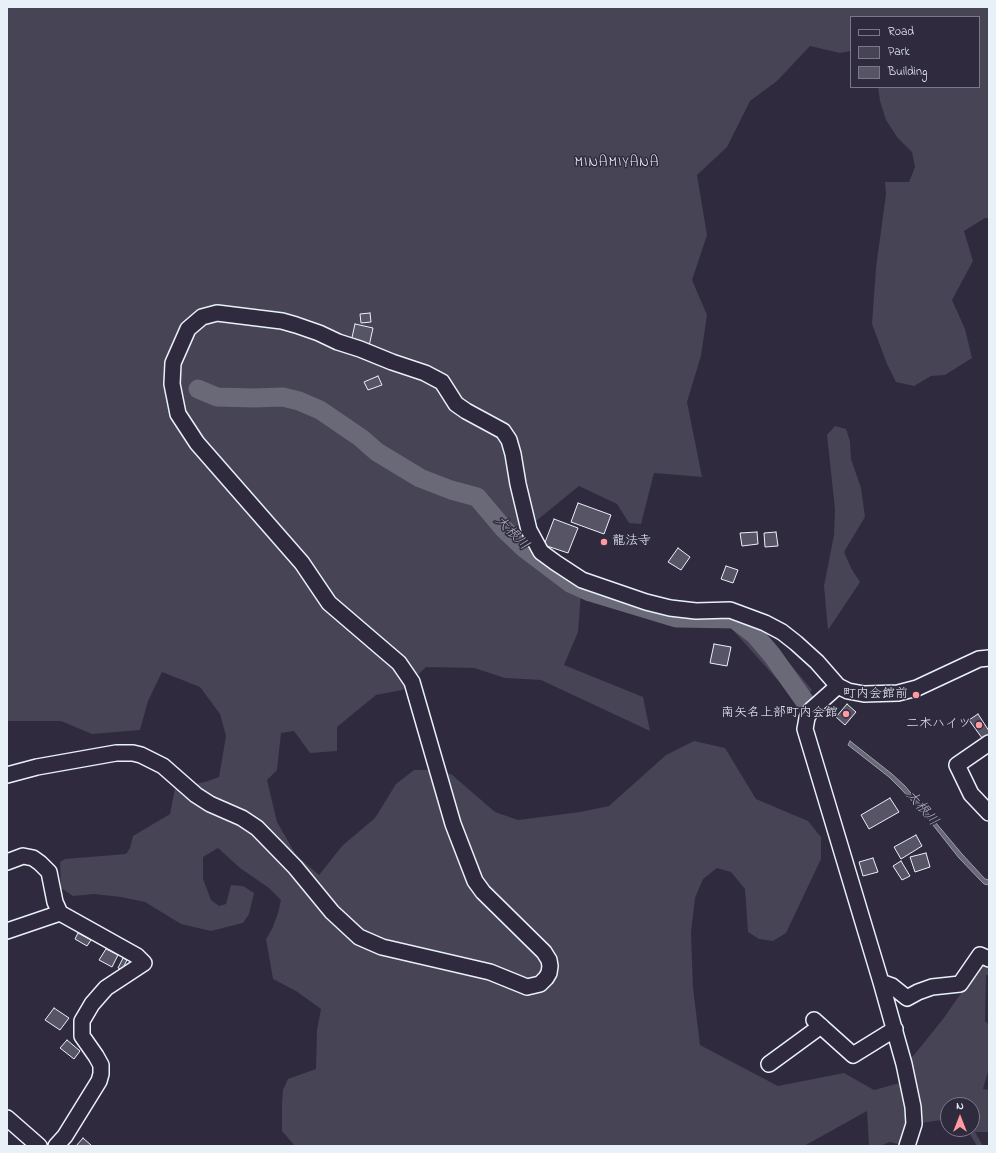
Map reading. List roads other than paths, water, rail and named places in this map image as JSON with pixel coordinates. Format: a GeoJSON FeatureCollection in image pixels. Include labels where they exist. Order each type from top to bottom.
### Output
{"type":"FeatureCollection","features":[{"type":"Feature","properties":{"kind":"street"},"geometry":{"type":"LineString","coordinates":[[7,775],[37,767],[116,753],[133,753],[141,755],[163,766],[196,795],[210,804],[242,818],[257,828],[295,868],[332,912],[360,937],[382,947],[490,972],[527,987],[540,984],[549,973],[549,960],[544,952],[483,892],[475,881],[453,824],[412,682],[399,663],[329,603],[302,563],[197,443],[178,414],[172,384],[173,363],[188,328],[202,317],[217,313],[282,321],[296,325],[319,333],[338,342],[425,373],[442,382],[456,404],[503,431],[509,440],[513,454],[518,484],[529,530],[541,552],[582,580],[646,602],[670,608],[696,611],[730,610],[765,623],[782,632],[796,643],[817,662],[838,686],[848,691],[864,694],[898,693],[917,688],[979,659],[989,658]]}},
{"type":"Feature","properties":{"kind":"street"},"geometry":{"type":"LineString","coordinates":[[838,686],[811,710],[807,718],[805,729],[895,1029],[904,1064],[914,1124],[907,1146]]}},
{"type":"Feature","properties":{"kind":"street"},"geometry":{"type":"LineString","coordinates":[[989,743],[957,765],[971,794],[989,813]]}},
{"type":"Feature","properties":{"kind":"street"},"geometry":{"type":"LineString","coordinates":[[7,862],[23,856],[33,858],[40,863],[49,872],[60,913],[137,956],[144,963],[106,988],[92,1004],[82,1021],[82,1036],[101,1065],[101,1074],[99,1081],[65,1136],[56,1146]]}},
{"type":"Feature","properties":{"kind":"street"},"geometry":{"type":"LineString","coordinates":[[7,931],[60,913]]}},
{"type":"Feature","properties":{"kind":"street"},"geometry":{"type":"LineString","coordinates":[[881,982],[892,986],[907,998],[932,987],[960,984],[980,954],[989,959]]}},
{"type":"Feature","properties":{"kind":"street"},"geometry":{"type":"LineString","coordinates":[[769,1064],[817,1023],[853,1055],[895,1029]]}},
{"type":"Feature","properties":{"kind":"street"},"geometry":{"type":"LineString","coordinates":[[7,1118],[39,1146]]}},
{"type":"Feature","properties":{"kind":"water"},"geometry":{"type":"Polygon","coordinates":[[[850,741],[905,786],[962,854],[985,879],[989,880],[989,885],[984,884],[959,858],[925,815],[889,777],[848,745],[850,741]]]}},
{"type":"Feature","properties":{"kind":"waterway","name":"大根川"},"geometry":{"type":"LineString","coordinates":[[198,389],[217,397],[283,397],[299,401],[320,410],[361,438],[377,452],[420,478],[451,490],[477,497],[504,529],[525,549],[570,583],[590,592],[676,618],[734,619],[755,635],[772,655],[806,703]]}},
{"type":"Feature","properties":{"kind":"place","name":"龍法寺"},"geometry":{"type":"Point","coordinates":[604,542]}},
{"type":"Feature","properties":{"kind":"place","name":"町内会館前"},"geometry":{"type":"Point","coordinates":[916,695]}},
{"type":"Feature","properties":{"kind":"place","name":"南矢名上部町内会館"},"geometry":{"type":"Point","coordinates":[846,714]}},
{"type":"Feature","properties":{"kind":"place","name":"二木ハイツ"},"geometry":{"type":"Point","coordinates":[979,725]}},
{"type":"Feature","properties":{"kind":"district","name":"MINAMIYANA"},"geometry":{"type":"Point","coordinates":[617,164]}}]}
